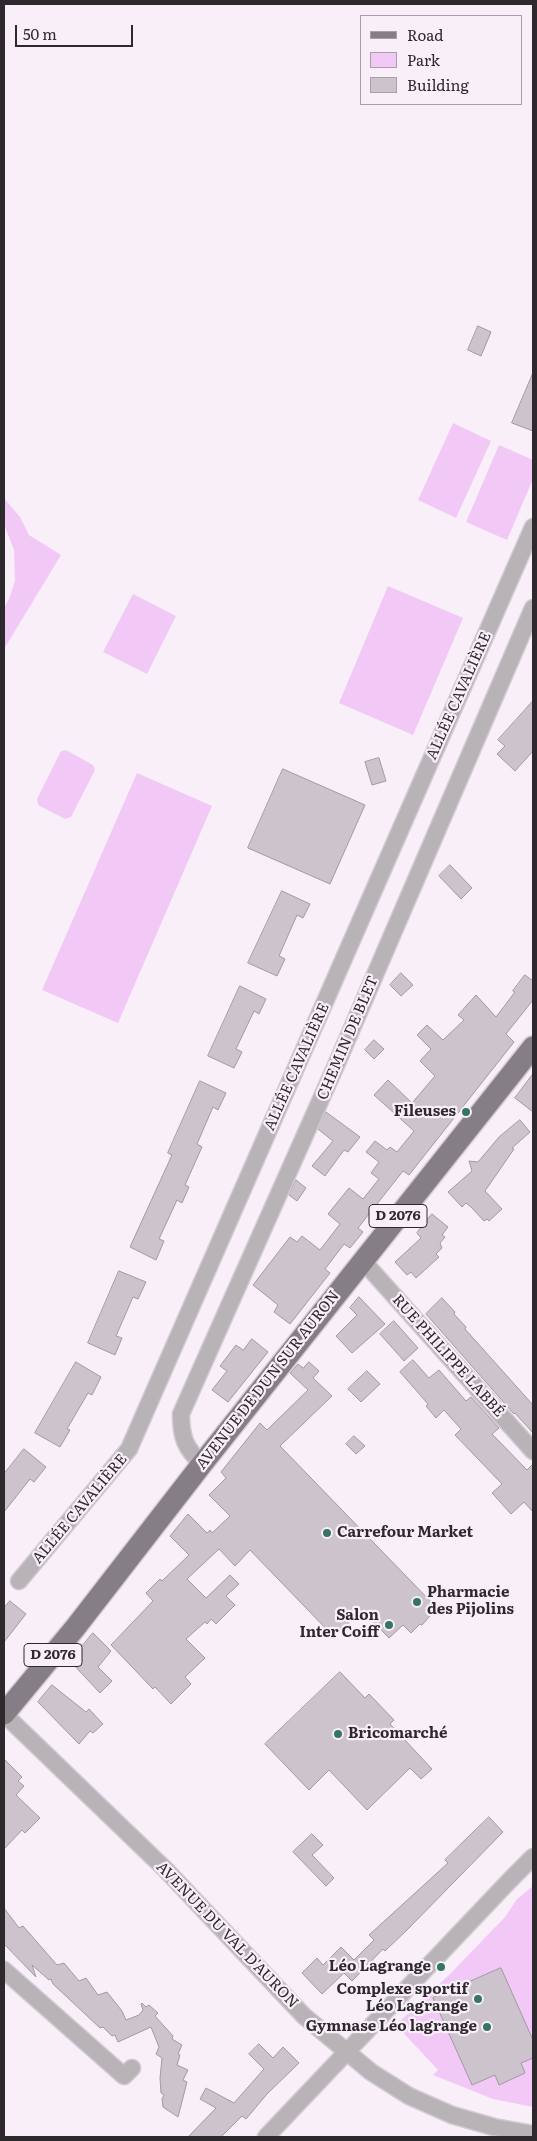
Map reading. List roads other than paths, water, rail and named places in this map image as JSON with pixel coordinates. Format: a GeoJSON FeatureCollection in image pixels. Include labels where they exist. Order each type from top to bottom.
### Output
{"type":"FeatureCollection","features":[{"type":"Feature","properties":{"kind":"main road","name":"AVENUE DE DUN SUR AURON"},"geometry":{"type":"LineString","coordinates":[[4,1714],[75,1628],[202,1464],[533,1047]]}},
{"type":"Feature","properties":{"kind":"street","name":"ALLÉE CAVALIÈRE"},"geometry":{"type":"LineString","coordinates":[[19,1581],[130,1449],[533,526]]}},
{"type":"Feature","properties":{"kind":"street","name":"CHEMIN DE BLET"},"geometry":{"type":"LineString","coordinates":[[202,1464],[188,1450],[181,1430],[181,1414],[337,1063],[533,608]]}},
{"type":"Feature","properties":{"kind":"street","name":"RUE PHILIPPE LABBÉ"},"geometry":{"type":"LineString","coordinates":[[363,1261],[533,1452]]}},
{"type":"Feature","properties":{"kind":"street","name":"AVENUE DU VAL D'AURON"},"geometry":{"type":"LineString","coordinates":[[4,1714],[165,1869],[304,2016],[371,2072],[409,2096],[452,2115],[494,2127],[533,2134]]}},
{"type":"Feature","properties":{"kind":"street"},"geometry":{"type":"LineString","coordinates":[[266,2137],[533,1857]]}},
{"type":"Feature","properties":{"kind":"street"},"geometry":{"type":"LineString","coordinates":[[4,1970],[124,2076],[132,2068]]}},
{"type":"Feature","properties":{"kind":"place","name":"Fileuses"},"geometry":{"type":"Point","coordinates":[466,1112]}},
{"type":"Feature","properties":{"kind":"place","name":"Carrefour Market"},"geometry":{"type":"Point","coordinates":[327,1533]}},
{"type":"Feature","properties":{"kind":"place","name":"Pharmacie des Pijolins"},"geometry":{"type":"Point","coordinates":[417,1602]}},
{"type":"Feature","properties":{"kind":"place","name":"Salon Inter Coiff"},"geometry":{"type":"Point","coordinates":[389,1625]}},
{"type":"Feature","properties":{"kind":"place","name":"Bricomarché"},"geometry":{"type":"Point","coordinates":[338,1734]}},
{"type":"Feature","properties":{"kind":"place","name":"Léo Lagrange"},"geometry":{"type":"Point","coordinates":[441,1967]}},
{"type":"Feature","properties":{"kind":"place","name":"Complexe sportif Léo Lagrange"},"geometry":{"type":"Point","coordinates":[478,1999]}},
{"type":"Feature","properties":{"kind":"place","name":"Gymnase Léo lagrange"},"geometry":{"type":"Point","coordinates":[487,2027]}}]}
